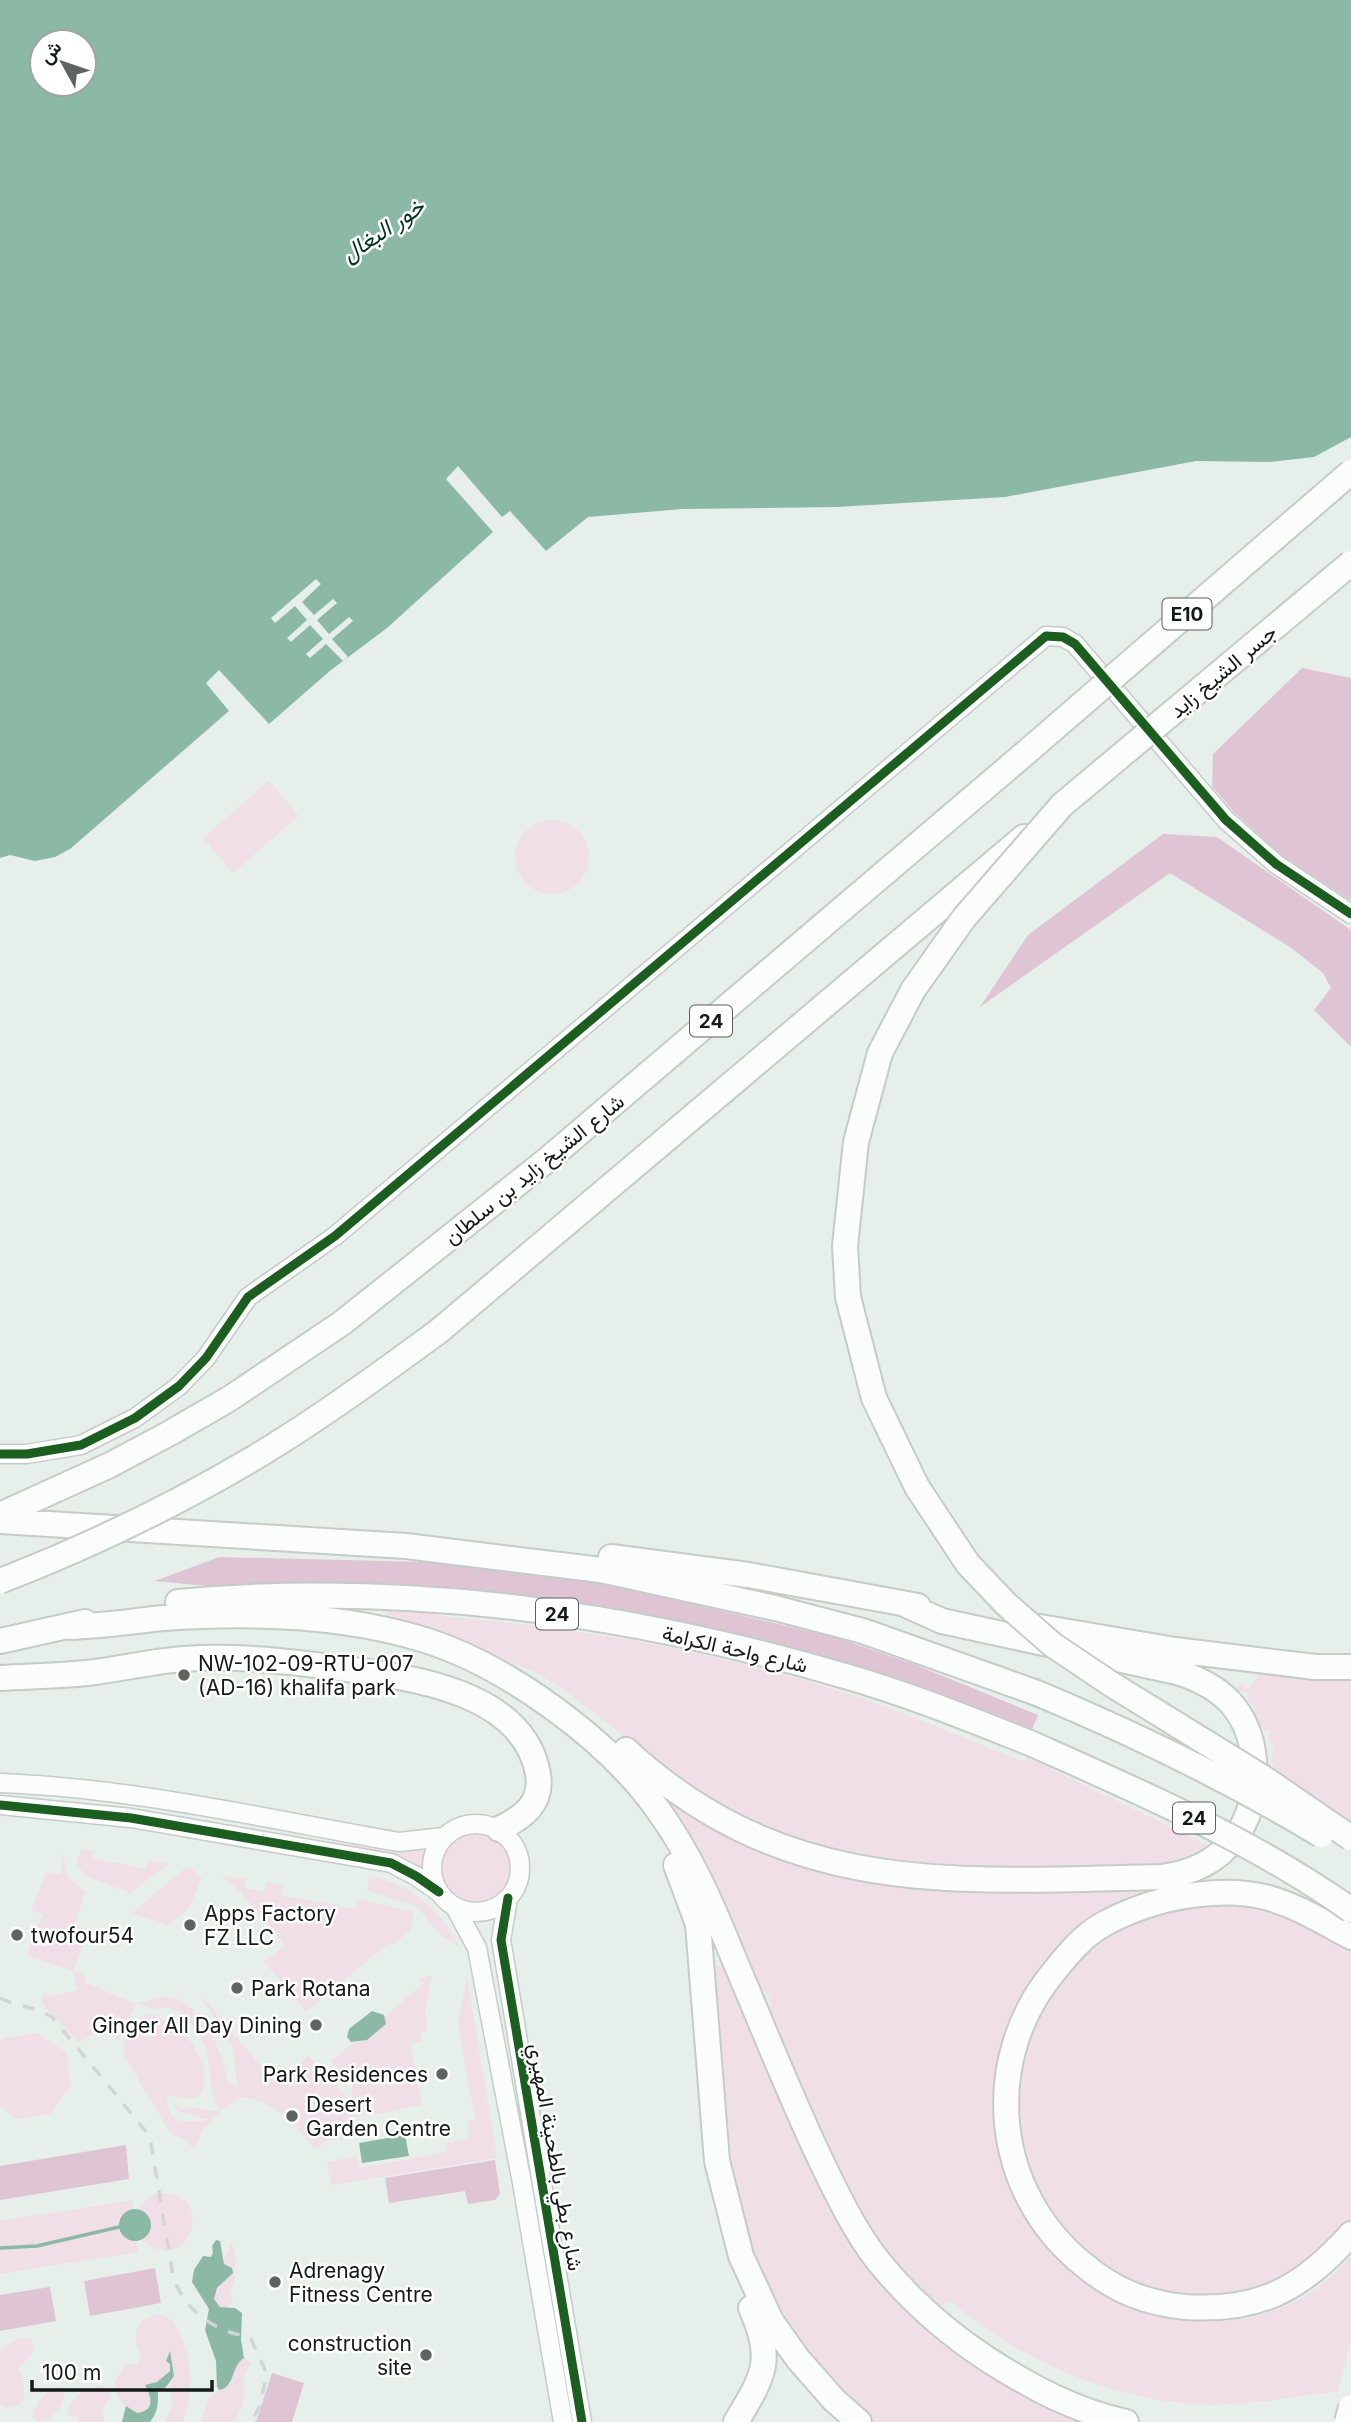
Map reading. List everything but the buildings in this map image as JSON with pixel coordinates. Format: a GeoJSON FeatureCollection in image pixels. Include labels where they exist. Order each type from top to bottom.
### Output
{"type":"FeatureCollection","features":[{"type":"Feature","properties":{"kind":"highway","name":"E10"},"geometry":{"type":"LineString","coordinates":[[1022,756],[1351,472]]}},
{"type":"Feature","properties":{"kind":"highway","name":"جسر الشيخ زايد"},"geometry":{"type":"LineString","coordinates":[[1062,805],[1351,563]]}},
{"type":"Feature","properties":{"kind":"highway","name":"شارع الشيخ زايد بن سلطان"},"geometry":{"type":"LineString","coordinates":[[0,1515],[110,1465],[170,1433],[229,1399],[342,1323],[547,1160],[1022,756]]}},
{"type":"Feature","properties":{"kind":"highway"},"geometry":{"type":"LineString","coordinates":[[0,1581],[55,1560],[156,1512],[254,1458],[379,1375],[439,1331],[593,1203],[1062,805]]}},
{"type":"Feature","properties":{"kind":"highway"},"geometry":{"type":"LineString","coordinates":[[1062,805],[964,918],[913,990],[880,1053],[856,1142],[845,1246],[848,1297],[874,1398],[899,1452],[935,1515],[968,1563],[1006,1604],[1053,1645],[1265,1779],[1351,1838]]}},
{"type":"Feature","properties":{"kind":"highway","name":"24"},"geometry":{"type":"LineString","coordinates":[[0,1521],[406,1546],[601,1570],[775,1608],[863,1631],[1096,1717],[1210,1772],[1351,1855]]}},
{"type":"Feature","properties":{"kind":"highway"},"geometry":{"type":"LineString","coordinates":[[406,1546],[454,1541],[567,1551],[748,1575],[1175,1650],[1315,1667],[1351,1667]]}},
{"type":"Feature","properties":{"kind":"highway","name":"شارع واحة الكرامة"},"geometry":{"type":"LineString","coordinates":[[70,1627],[159,1603],[298,1595],[398,1597],[578,1616],[691,1637],[847,1676],[1030,1743],[1168,1804],[1248,1847],[1351,1910]]}},
{"type":"Feature","properties":{"kind":"highway"},"geometry":{"type":"LineString","coordinates":[[70,1627],[239,1615],[301,1616],[425,1640],[521,1675],[568,1700],[664,1783],[718,1819],[783,1848],[851,1867],[901,1875],[958,1879],[1162,1877],[1186,1872],[1205,1864],[1223,1852],[1238,1834],[1250,1813],[1255,1789],[1254,1752],[1247,1730],[1236,1710],[1210,1686],[1189,1676],[1163,1669],[942,1621],[902,1603]]}},
{"type":"Feature","properties":{"kind":"highway","name":"24"},"geometry":{"type":"LineString","coordinates":[[0,1641],[70,1627]]}},
{"type":"Feature","properties":{"kind":"highway"},"geometry":{"type":"LineString","coordinates":[[0,1678],[93,1672],[185,1659],[238,1659],[394,1675],[429,1683],[459,1693],[507,1721],[523,1737],[534,1757],[538,1778],[533,1806],[520,1819],[499,1829]]}},
{"type":"Feature","properties":{"kind":"highway"},"geometry":{"type":"LineString","coordinates":[[478,1661],[544,1700],[597,1745],[645,1792],[689,1860],[714,1911],[812,2142],[839,2198],[878,2261],[924,2311],[945,2329],[1023,2382],[1071,2404],[1126,2422]]}},
{"type":"Feature","properties":{"kind":"highway"},"geometry":{"type":"LineString","coordinates":[[597,1745],[650,1816],[678,1869],[698,1924],[717,2161],[741,2256],[771,2321],[798,2359],[834,2400],[859,2422]]}},
{"type":"Feature","properties":{"kind":"highway"},"geometry":{"type":"LineString","coordinates":[[1351,1937],[1304,1911],[1264,1897],[1226,1893],[1191,1894],[1143,1906],[1101,1926],[1073,1948],[1042,1985],[1022,2021],[1009,2060],[1005,2105],[1012,2160],[1032,2206],[1062,2248],[1096,2276],[1136,2298],[1172,2306],[1212,2309],[1270,2297],[1303,2281],[1330,2258],[1351,2234]]}},
{"type":"Feature","properties":{"kind":"highway"},"geometry":{"type":"LineString","coordinates":[[711,2094],[707,2150],[716,2206],[734,2270],[759,2324],[765,2351],[764,2367],[757,2385],[736,2422]]}},
{"type":"Feature","properties":{"kind":"highway"},"geometry":{"type":"LineString","coordinates":[[1347,2422],[1351,2407]]}},
{"type":"Feature","properties":{"kind":"highway"},"geometry":{"type":"LineString","coordinates":[[1330,2422],[1351,2417]]}},
{"type":"Feature","properties":{"kind":"street"},"geometry":{"type":"LineString","coordinates":[[0,1454],[27,1454],[81,1445],[135,1418],[179,1386],[206,1358],[248,1297],[335,1236],[1046,636],[1063,637],[1075,644],[1226,821],[1276,864],[1351,914]]}},
{"type":"Feature","properties":{"kind":"street"},"geometry":{"type":"LineString","coordinates":[[0,1783],[133,1795],[400,1842],[444,1837]]}},
{"type":"Feature","properties":{"kind":"street"},"geometry":{"type":"LineString","coordinates":[[0,1805],[131,1818],[391,1863],[416,1876],[455,1907],[478,1912],[489,1910],[508,1898],[516,1887],[520,1861],[509,1838],[499,1829],[470,1823],[456,1828],[444,1837],[435,1849],[432,1864],[433,1879],[439,1892]]}},
{"type":"Feature","properties":{"kind":"street","name":"شارع بطي بالطحينة المهيري"},"geometry":{"type":"LineString","coordinates":[[508,1898],[502,1940],[582,2422]]}},
{"type":"Feature","properties":{"kind":"street","name":"شارع بطي بالطحينة المهيري"},"geometry":{"type":"LineString","coordinates":[[455,1907],[477,1948],[522,2183],[563,2422]]}},
{"type":"Feature","properties":{"kind":"shaded area"},"geometry":{"type":"Polygon","coordinates":[[[1302,668],[1351,678],[1351,901],[1282,856],[1234,812],[1212,786],[1213,754],[1302,668]]]}},
{"type":"Feature","properties":{"kind":"shaded area"},"geometry":{"type":"Polygon","coordinates":[[[269,781],[299,816],[233,873],[203,838],[269,781]]]}},
{"type":"Feature","properties":{"kind":"shaded area"},"geometry":{"type":"Polygon","coordinates":[[[552,820],[573,826],[583,836],[589,857],[583,878],[573,888],[552,894],[531,888],[521,878],[515,857],[521,836],[531,826],[552,820]]]}},
{"type":"Feature","properties":{"kind":"shaded area"},"geometry":{"type":"Polygon","coordinates":[[[1163,834],[1217,837],[1351,930],[1351,1047],[1314,1010],[1331,988],[1323,973],[1290,947],[1170,873],[980,1007],[1028,935],[1163,834]]]}},
{"type":"Feature","properties":{"kind":"shaded area"},"geometry":{"type":"Polygon","coordinates":[[[219,1557],[425,1562],[513,1569],[615,1586],[838,1638],[916,1665],[1038,1715],[1026,1744],[852,1675],[554,1605],[271,1584],[218,1587],[155,1581],[219,1557]]]}},
{"type":"Feature","properties":{"kind":"shaded area"},"geometry":{"type":"Polygon","coordinates":[[[388,1610],[437,1613],[439,1616],[545,1627],[652,1644],[810,1682],[882,1705],[1025,1762],[1027,1757],[1215,1849],[1192,1864],[990,1872],[836,1855],[726,1815],[560,1687],[536,1673],[454,1637],[387,1618],[388,1610]]]}},
{"type":"Feature","properties":{"kind":"shaded area"},"geometry":{"type":"Polygon","coordinates":[[[1259,1675],[1351,1678],[1351,1823],[1276,1771],[1272,1759],[1274,1747],[1268,1738],[1270,1731],[1260,1726],[1251,1712],[1257,1707],[1249,1703],[1247,1693],[1234,1689],[1240,1683],[1249,1689],[1259,1675]]]}},
{"type":"Feature","properties":{"kind":"shaded area"},"geometry":{"type":"Polygon","coordinates":[[[659,1795],[770,1852],[828,1871],[891,1884],[1165,1887],[1132,1898],[1044,1965],[1023,1996],[1013,2187],[1150,2313],[1178,2319],[1232,2320],[1285,2306],[1331,2277],[1351,2256],[1351,2338],[1338,2391],[1262,2402],[1210,2405],[1130,2394],[1078,2377],[1029,2355],[988,2330],[949,2301],[942,2307],[891,2258],[850,2200],[766,2010],[771,2011],[769,1995],[755,1984],[659,1795]]]}},
{"type":"Feature","properties":{"kind":"shaded area"},"geometry":{"type":"Polygon","coordinates":[[[476,1828],[491,1831],[508,1845],[515,1867],[512,1882],[498,1899],[476,1906],[461,1903],[444,1889],[437,1867],[440,1852],[454,1835],[476,1828]]]}},
{"type":"Feature","properties":{"kind":"shaded area"},"geometry":{"type":"Polygon","coordinates":[[[333,1837],[401,1850],[427,1849],[422,1869],[400,1858],[332,1846],[333,1837]]]}},
{"type":"Feature","properties":{"kind":"shaded area"},"geometry":{"type":"Polygon","coordinates":[[[63,1849],[66,1869],[71,1879],[86,1891],[74,1925],[88,1930],[74,1971],[84,1975],[86,1983],[137,2003],[118,2041],[110,2023],[79,2043],[41,2003],[44,1993],[52,1996],[78,1990],[73,1971],[26,1955],[43,1915],[31,1910],[46,1873],[61,1874],[63,1849]]]}},
{"type":"Feature","properties":{"kind":"shaded area"},"geometry":{"type":"Polygon","coordinates":[[[81,1849],[93,1851],[92,1858],[146,1869],[148,1860],[168,1864],[130,1893],[86,1876],[77,1865],[81,1849]]]}},
{"type":"Feature","properties":{"kind":"shaded area"},"geometry":{"type":"Polygon","coordinates":[[[191,1868],[202,1878],[189,1908],[168,1926],[132,1913],[184,1869],[191,1868]]]}},
{"type":"Feature","properties":{"kind":"shaded area"},"geometry":{"type":"Polygon","coordinates":[[[220,1876],[246,1879],[244,1888],[264,1892],[266,1882],[283,1886],[281,1895],[355,1909],[358,1899],[414,1912],[410,1930],[393,1945],[390,1942],[306,2012],[264,1962],[285,1945],[240,1891],[220,1876]]]}},
{"type":"Feature","properties":{"kind":"shaded area"},"geometry":{"type":"Polygon","coordinates":[[[370,1876],[398,1885],[423,1900],[443,1921],[459,1946],[442,1937],[416,1906],[367,1890],[370,1876]]]}},
{"type":"Feature","properties":{"kind":"shaded area"},"geometry":{"type":"Polygon","coordinates":[[[1227,1903],[1263,1908],[1303,1922],[1351,1949],[1351,2218],[1334,2241],[1278,2283],[1227,2297],[1161,2295],[1115,2275],[1063,2231],[1032,2182],[1017,2127],[1019,2072],[1035,2020],[1074,1963],[1101,1940],[1134,1921],[1171,1909],[1227,1903]]]}},
{"type":"Feature","properties":{"kind":"shaded area"},"geometry":{"type":"Polygon","coordinates":[[[721,1965],[817,2181],[852,2245],[873,2274],[924,2329],[972,2365],[1022,2392],[1093,2422],[873,2422],[845,2397],[810,2355],[779,2308],[752,2258],[729,2178],[711,1968],[721,1965]]]}},
{"type":"Feature","properties":{"kind":"shaded area"},"geometry":{"type":"Polygon","coordinates":[[[432,1976],[425,2013],[428,2030],[420,2032],[422,2041],[410,2044],[422,2105],[348,2119],[351,2136],[324,2142],[317,2149],[282,2113],[259,2101],[242,2097],[213,2119],[194,2150],[187,2141],[171,2134],[123,2054],[128,2023],[133,2024],[149,2013],[179,2030],[189,2039],[199,2056],[205,2078],[204,2087],[200,2094],[192,2098],[167,2094],[168,2104],[170,2112],[178,2120],[199,2121],[209,2120],[179,2112],[172,2103],[181,2109],[185,2107],[219,2111],[204,2046],[190,2023],[176,2011],[168,2007],[154,2009],[137,2003],[169,1997],[191,2008],[201,2018],[216,2043],[228,2082],[237,2085],[233,2047],[198,1992],[275,2083],[309,2056],[350,2101],[353,2086],[331,2061],[353,2043],[367,2040],[386,2024],[384,2017],[423,1984],[418,1978],[432,1976]]]}},
{"type":"Feature","properties":{"kind":"shaded area"},"geometry":{"type":"Polygon","coordinates":[[[467,1978],[497,2158],[331,2185],[327,2162],[357,2156],[360,2168],[447,2152],[446,2143],[470,2139],[467,2121],[475,2119],[458,2024],[467,1978]]]}},
{"type":"Feature","properties":{"kind":"shaded area"},"geometry":{"type":"Polygon","coordinates":[[[37,2033],[66,2052],[71,2086],[50,2114],[17,2119],[0,2106],[0,2042],[3,2038],[37,2033]]]}},
{"type":"Feature","properties":{"kind":"shaded area"},"geometry":{"type":"Polygon","coordinates":[[[126,2145],[129,2179],[0,2200],[0,2166],[126,2145]]]}},
{"type":"Feature","properties":{"kind":"shaded area"},"geometry":{"type":"Polygon","coordinates":[[[495,2160],[500,2194],[495,2200],[468,2204],[465,2191],[389,2203],[385,2178],[495,2160]]]}},
{"type":"Feature","properties":{"kind":"shaded area"},"geometry":{"type":"Polygon","coordinates":[[[159,2193],[177,2196],[188,2205],[193,2218],[191,2231],[184,2243],[173,2250],[159,2250],[142,2240],[148,2236],[148,2215],[138,2209],[149,2197],[159,2193]]]}},
{"type":"Feature","properties":{"kind":"shaded area"},"geometry":{"type":"Polygon","coordinates":[[[132,2200],[133,2209],[121,2217],[134,2241],[137,2241],[138,2252],[0,2274],[0,2221],[132,2200]]]}},
{"type":"Feature","properties":{"kind":"shaded area"},"geometry":{"type":"Polygon","coordinates":[[[232,2242],[236,2260],[234,2283],[229,2294],[234,2301],[224,2308],[215,2302],[215,2291],[229,2278],[232,2268],[223,2261],[232,2242]]]}},
{"type":"Feature","properties":{"kind":"shaded area"},"geometry":{"type":"Polygon","coordinates":[[[155,2268],[161,2303],[90,2316],[84,2281],[155,2268]]]}},
{"type":"Feature","properties":{"kind":"shaded area"},"geometry":{"type":"Polygon","coordinates":[[[50,2287],[56,2321],[0,2331],[0,2295],[50,2287]]]}},
{"type":"Feature","properties":{"kind":"shaded area"},"geometry":{"type":"Polygon","coordinates":[[[157,2314],[174,2323],[188,2359],[189,2397],[183,2422],[163,2422],[171,2406],[169,2388],[174,2376],[170,2364],[165,2376],[145,2385],[152,2399],[146,2411],[132,2412],[116,2394],[115,2382],[118,2376],[128,2363],[137,2365],[141,2355],[136,2344],[136,2331],[142,2320],[157,2314]]]}},
{"type":"Feature","properties":{"kind":"shaded area"},"geometry":{"type":"Polygon","coordinates":[[[19,2338],[31,2338],[34,2349],[18,2368],[22,2375],[25,2396],[19,2405],[8,2408],[0,2404],[0,2349],[19,2338]]]}},
{"type":"Feature","properties":{"kind":"shaded area"},"geometry":{"type":"Polygon","coordinates":[[[244,2358],[251,2363],[243,2376],[244,2400],[234,2422],[200,2422],[209,2397],[231,2383],[236,2365],[244,2358]]]}},
{"type":"Feature","properties":{"kind":"shaded area"},"geometry":{"type":"Polygon","coordinates":[[[272,2373],[304,2383],[292,2422],[256,2422],[272,2373]]]}},
{"type":"Feature","properties":{"kind":"shaded area"},"geometry":{"type":"Polygon","coordinates":[[[59,2386],[65,2390],[60,2407],[49,2419],[38,2422],[33,2415],[39,2401],[59,2386]]]}},
{"type":"Feature","properties":{"kind":"shaded area"},"geometry":{"type":"Polygon","coordinates":[[[102,2386],[107,2387],[110,2394],[102,2410],[105,2422],[77,2422],[78,2419],[68,2414],[71,2403],[79,2394],[102,2386]]]}},
{"type":"Feature","properties":{"kind":"water","name":"خور البغال"},"geometry":{"type":"Polygon","coordinates":[[[0,0],[1351,0],[1351,437],[1314,457],[1270,462],[1196,461],[1005,497],[837,507],[682,509],[588,517],[546,551],[510,511],[502,517],[458,466],[446,479],[493,532],[387,628],[331,670],[269,724],[219,670],[206,683],[229,711],[70,849],[55,857],[35,861],[10,855],[0,858],[0,0]]]}},
{"type":"Feature","properties":{"kind":"water"},"geometry":{"type":"Polygon","coordinates":[[[372,2011],[384,2015],[386,2024],[367,2040],[351,2042],[347,2037],[349,2029],[372,2011]]]}},
{"type":"Feature","properties":{"kind":"water"},"geometry":{"type":"Polygon","coordinates":[[[405,2135],[409,2156],[362,2163],[359,2143],[405,2135]]]}},
{"type":"Feature","properties":{"kind":"water"},"geometry":{"type":"Polygon","coordinates":[[[135,2209],[146,2214],[151,2225],[146,2236],[135,2241],[124,2236],[119,2225],[124,2214],[135,2209]]]}},
{"type":"Feature","properties":{"kind":"water"},"geometry":{"type":"Polygon","coordinates":[[[216,2240],[220,2241],[224,2264],[232,2268],[233,2273],[217,2288],[214,2299],[220,2307],[235,2308],[242,2313],[241,2340],[244,2358],[228,2385],[219,2390],[216,2361],[205,2330],[209,2309],[192,2282],[194,2270],[203,2256],[211,2257],[212,2246],[216,2240]]]}},
{"type":"Feature","properties":{"kind":"water"},"geometry":{"type":"Polygon","coordinates":[[[170,2351],[174,2376],[166,2387],[158,2391],[153,2418],[150,2422],[122,2422],[126,2406],[137,2413],[147,2409],[150,2399],[145,2385],[157,2382],[170,2371],[170,2364],[166,2361],[170,2351]]]}},
{"type":"Feature","properties":{"kind":"pier"},"geometry":{"type":"Polygon","coordinates":[[[316,579],[321,584],[302,602],[314,615],[333,599],[337,603],[317,620],[329,634],[349,617],[353,621],[332,639],[348,657],[343,661],[326,644],[310,658],[306,654],[323,639],[310,625],[291,642],[287,638],[307,620],[295,606],[275,623],[271,618],[316,579]]]}},
{"type":"Feature","properties":{"kind":"waterway"},"geometry":{"type":"LineString","coordinates":[[0,2248],[37,2246],[119,2227]]}},
{"type":"Feature","properties":{"kind":"railway"},"geometry":{"type":"LineString","coordinates":[[0,1998],[52,2017],[148,2134],[173,2276],[178,2289],[202,2318],[224,2330],[250,2337],[267,2374],[259,2408],[251,2422]]}},
{"type":"Feature","properties":{"kind":"cycle path"},"geometry":{"type":"LineString","coordinates":[[0,1454],[27,1454],[81,1445],[135,1418],[179,1386],[206,1358],[248,1297],[335,1236],[1046,636],[1063,637],[1075,644],[1226,820],[1276,864],[1351,914]]}},
{"type":"Feature","properties":{"kind":"cycle path"},"geometry":{"type":"LineString","coordinates":[[0,1805],[131,1818],[391,1863],[439,1892]]}},
{"type":"Feature","properties":{"kind":"cycle path"},"geometry":{"type":"LineString","coordinates":[[508,1898],[501,1940],[582,2422]]}},
{"type":"Feature","properties":{"kind":"place","name":"NW-102-09-RTU-007 (AD-16) khalifa park"},"geometry":{"type":"Point","coordinates":[184,1675]}},
{"type":"Feature","properties":{"kind":"place","name":"Apps Factory FZ LLC"},"geometry":{"type":"Point","coordinates":[190,1925]}},
{"type":"Feature","properties":{"kind":"place","name":"twofour54"},"geometry":{"type":"Point","coordinates":[17,1935]}},
{"type":"Feature","properties":{"kind":"place","name":"Park Rotana"},"geometry":{"type":"Point","coordinates":[237,1988]}},
{"type":"Feature","properties":{"kind":"place","name":"Ginger All Day Dining"},"geometry":{"type":"Point","coordinates":[316,2025]}},
{"type":"Feature","properties":{"kind":"place","name":"Park Residences"},"geometry":{"type":"Point","coordinates":[442,2074]}},
{"type":"Feature","properties":{"kind":"place","name":"Desert Garden Centre"},"geometry":{"type":"Point","coordinates":[292,2116]}},
{"type":"Feature","properties":{"kind":"place","name":"Adrenagy Fitness Centre"},"geometry":{"type":"Point","coordinates":[275,2282]}},
{"type":"Feature","properties":{"kind":"place","name":"construction site"},"geometry":{"type":"Point","coordinates":[426,2355]}}]}
